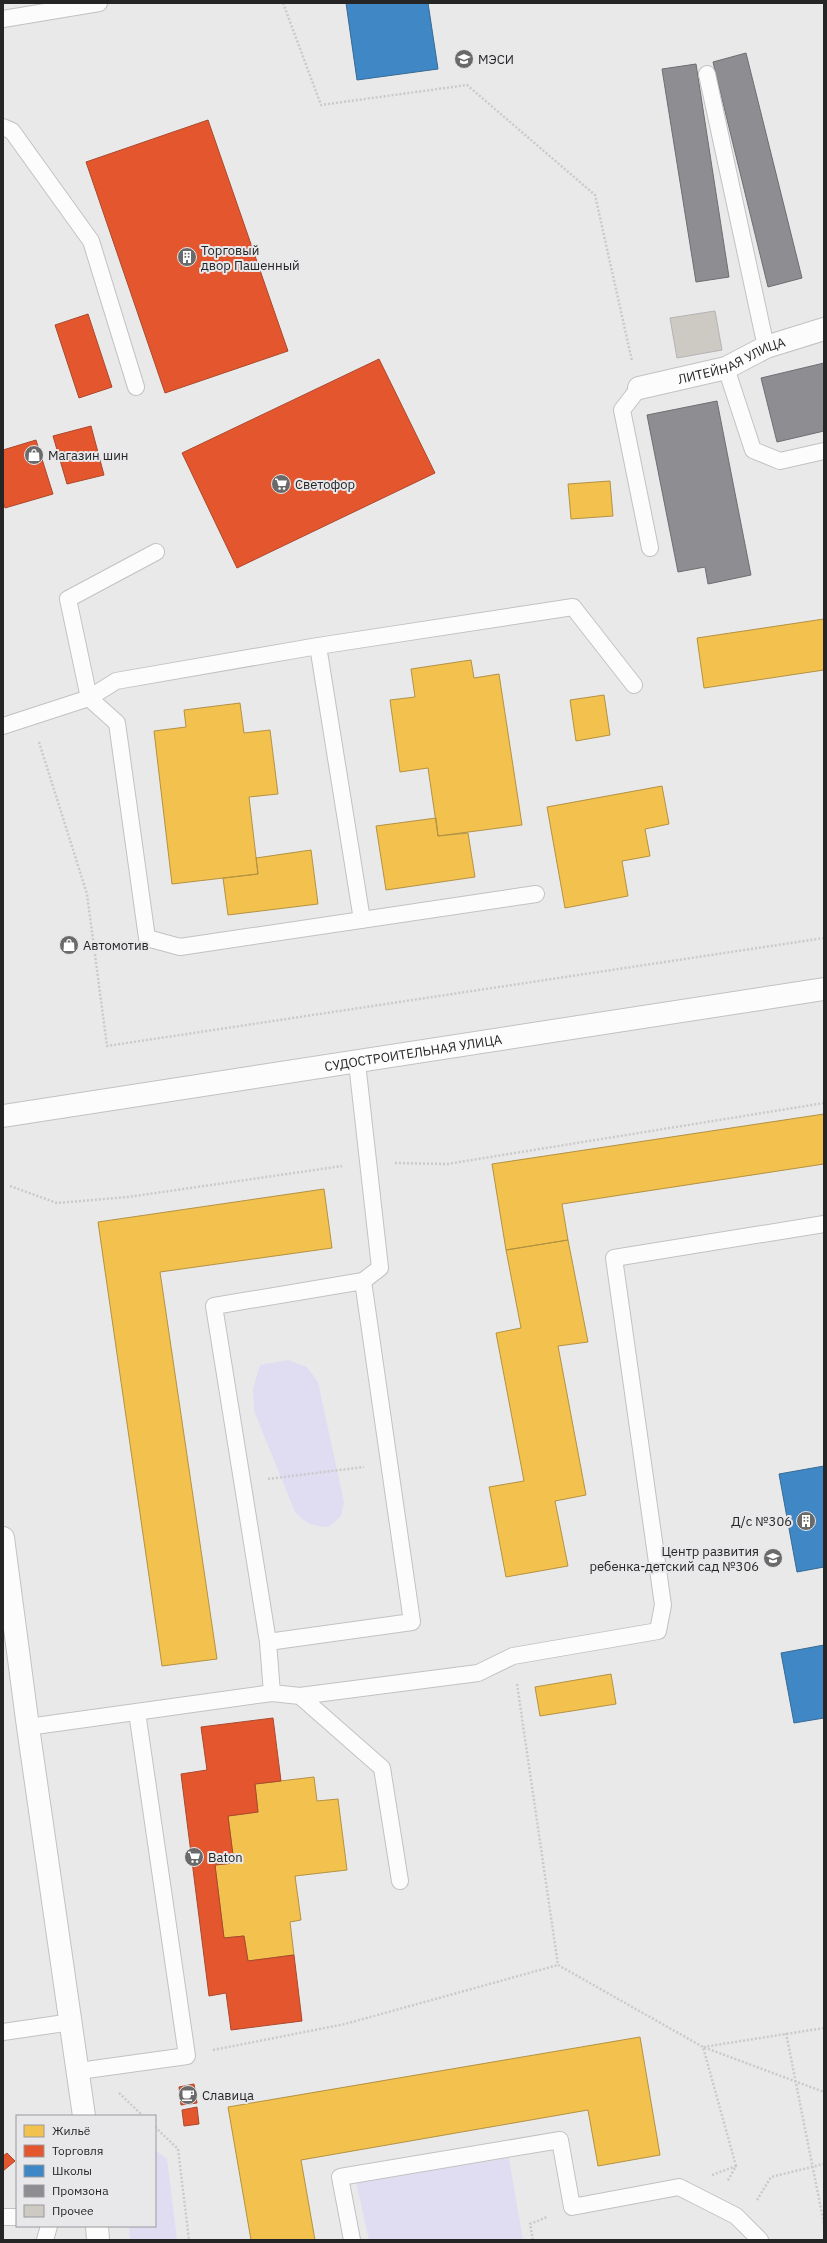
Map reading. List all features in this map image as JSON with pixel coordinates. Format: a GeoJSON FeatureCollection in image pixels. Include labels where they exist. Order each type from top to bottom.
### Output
{"type":"FeatureCollection","features":[{"type":"Feature","properties":{"kind":"main road","name":"ЛИТЕЙНАЯ УЛИЦА"},"geometry":{"type":"LineString","coordinates":[[639,388],[726,368],[766,347],[824,329]]}},
{"type":"Feature","properties":{"kind":"main road","name":"СУДОСТРОИТЕЛЬНАЯ УЛИЦА"},"geometry":{"type":"LineString","coordinates":[[3,1116],[824,988]]}},
{"type":"Feature","properties":{"kind":"main road"},"geometry":{"type":"LineString","coordinates":[[3,1538],[28,1727],[72,2022],[84,2115]]}},
{"type":"Feature","properties":{"kind":"main road"},"geometry":{"type":"LineString","coordinates":[[97,2227],[98,2240]]}},
{"type":"Feature","properties":{"kind":"lane"},"geometry":{"type":"LineString","coordinates":[[3,19],[99,3]]}},
{"type":"Feature","properties":{"kind":"lane"},"geometry":{"type":"LineString","coordinates":[[707,74],[766,347]]}},
{"type":"Feature","properties":{"kind":"lane"},"geometry":{"type":"LineString","coordinates":[[3,127],[12,131],[90,241],[136,387]]}},
{"type":"Feature","properties":{"kind":"lane"},"geometry":{"type":"LineString","coordinates":[[726,368],[753,450],[780,462],[824,451]]}},
{"type":"Feature","properties":{"kind":"lane"},"geometry":{"type":"LineString","coordinates":[[639,388],[622,410],[650,548]]}},
{"type":"Feature","properties":{"kind":"lane"},"geometry":{"type":"LineString","coordinates":[[156,552],[68,599],[89,698],[117,723],[148,938],[180,947],[536,894]]}},
{"type":"Feature","properties":{"kind":"lane"},"geometry":{"type":"LineString","coordinates":[[3,726],[89,698],[116,681],[318,646],[573,607],[634,685]]}},
{"type":"Feature","properties":{"kind":"lane"},"geometry":{"type":"LineString","coordinates":[[318,646],[362,920]]}},
{"type":"Feature","properties":{"kind":"lane"},"geometry":{"type":"LineString","coordinates":[[272,1693],[268,1642],[214,1306],[363,1282],[380,1268],[357,1062]]}},
{"type":"Feature","properties":{"kind":"lane"},"geometry":{"type":"LineString","coordinates":[[28,1727],[272,1693],[300,1696],[478,1673],[513,1656],[658,1631],[663,1605],[614,1258],[824,1224]]}},
{"type":"Feature","properties":{"kind":"lane"},"geometry":{"type":"LineString","coordinates":[[268,1642],[412,1622],[388,1464],[363,1282]]}},
{"type":"Feature","properties":{"kind":"lane"},"geometry":{"type":"LineString","coordinates":[[300,1696],[382,1768],[400,1881]]}},
{"type":"Feature","properties":{"kind":"lane"},"geometry":{"type":"LineString","coordinates":[[78,2071],[187,2056],[137,1712]]}},
{"type":"Feature","properties":{"kind":"lane"},"geometry":{"type":"LineString","coordinates":[[3,2032],[72,2022]]}},
{"type":"Feature","properties":{"kind":"lane"},"geometry":{"type":"LineString","coordinates":[[352,2240],[340,2177],[560,2140],[572,2207],[679,2187],[736,2216],[760,2240]]}},
{"type":"Feature","properties":{"kind":"lane"},"geometry":{"type":"LineString","coordinates":[[45,2240],[49,2227]]}},
{"type":"Feature","properties":{"kind":"path"},"geometry":{"type":"LineString","coordinates":[[283,3],[321,105],[467,85],[595,195],[639,388]]}},
{"type":"Feature","properties":{"kind":"path"},"geometry":{"type":"LineString","coordinates":[[10,1186],[57,1203],[128,1197],[369,1162],[446,1164],[824,1103]]}},
{"type":"Feature","properties":{"kind":"path"},"geometry":{"type":"LineString","coordinates":[[242,1482],[388,1464]]}},
{"type":"Feature","properties":{"kind":"path"},"geometry":{"type":"LineString","coordinates":[[513,1656],[558,1965]]}},
{"type":"Feature","properties":{"kind":"path"},"geometry":{"type":"LineString","coordinates":[[187,2056],[345,2024],[558,1965],[703,2047],[824,2092]]}},
{"type":"Feature","properties":{"kind":"path"},"geometry":{"type":"LineString","coordinates":[[703,2047],[824,2028]]}},
{"type":"Feature","properties":{"kind":"path"},"geometry":{"type":"LineString","coordinates":[[786,2033],[814,2166],[824,2224]]}},
{"type":"Feature","properties":{"kind":"path"},"geometry":{"type":"LineString","coordinates":[[703,2047],[736,2166],[725,2186]]}},
{"type":"Feature","properties":{"kind":"path"},"geometry":{"type":"LineString","coordinates":[[116,2090],[142,2115]]}},
{"type":"Feature","properties":{"kind":"path"},"geometry":{"type":"LineString","coordinates":[[156,2128],[178,2149],[189,2240]]}},
{"type":"Feature","properties":{"kind":"path"},"geometry":{"type":"LineString","coordinates":[[753,2205],[771,2177],[824,2164]]}},
{"type":"Feature","properties":{"kind":"path"},"geometry":{"type":"LineString","coordinates":[[679,2187],[736,2166]]}},
{"type":"Feature","properties":{"kind":"path"},"geometry":{"type":"LineString","coordinates":[[534,2240],[530,2224],[572,2207]]}},
{"type":"Feature","properties":{"kind":"shaded area"},"geometry":{"type":"Polygon","coordinates":[[[288,1360],[307,1367],[318,1382],[344,1502],[341,1516],[329,1527],[310,1524],[295,1512],[254,1411],[253,1389],[260,1365],[288,1360]]]}},
{"type":"Feature","properties":{"kind":"shaded area"},"geometry":{"type":"Polygon","coordinates":[[[156,2151],[167,2159],[177,2240],[130,2240],[129,2227],[156,2227],[156,2151]]]}},
{"type":"Feature","properties":{"kind":"shaded area"},"geometry":{"type":"Polygon","coordinates":[[[509,2158],[523,2240],[369,2240],[356,2182],[509,2158]]]}},
{"type":"Feature","properties":{"kind":"building: Жильё"},"geometry":{"type":"Polygon","coordinates":[[[610,481],[613,516],[571,519],[568,484],[610,481]]]}},
{"type":"Feature","properties":{"kind":"building: Жильё"},"geometry":{"type":"Polygon","coordinates":[[[824,619],[824,670],[704,688],[697,638],[824,619]]]}},
{"type":"Feature","properties":{"kind":"building: Жильё"},"geometry":{"type":"Polygon","coordinates":[[[471,660],[474,678],[499,674],[522,825],[438,836],[428,768],[400,772],[390,700],[415,697],[411,669],[471,660]]]}},
{"type":"Feature","properties":{"kind":"building: Жильё"},"geometry":{"type":"Polygon","coordinates":[[[604,695],[610,735],[576,741],[570,700],[604,695]]]}},
{"type":"Feature","properties":{"kind":"building: Жильё"},"geometry":{"type":"Polygon","coordinates":[[[240,703],[244,733],[270,730],[278,794],[249,797],[258,874],[172,884],[154,731],[186,727],[184,710],[240,703]]]}},
{"type":"Feature","properties":{"kind":"building: Жильё"},"geometry":{"type":"Polygon","coordinates":[[[662,786],[669,824],[645,829],[650,856],[622,861],[628,896],[565,908],[547,807],[662,786]]]}},
{"type":"Feature","properties":{"kind":"building: Жильё"},"geometry":{"type":"Polygon","coordinates":[[[436,818],[438,836],[468,833],[475,877],[386,890],[376,826],[436,818]]]}},
{"type":"Feature","properties":{"kind":"building: Жильё"},"geometry":{"type":"Polygon","coordinates":[[[311,850],[318,904],[228,915],[223,878],[258,874],[256,858],[311,850]]]}},
{"type":"Feature","properties":{"kind":"building: Жильё"},"geometry":{"type":"Polygon","coordinates":[[[824,1114],[824,1164],[562,1204],[568,1240],[506,1250],[492,1164],[824,1114]]]}},
{"type":"Feature","properties":{"kind":"building: Жильё"},"geometry":{"type":"Polygon","coordinates":[[[324,1189],[332,1248],[160,1272],[217,1659],[162,1666],[98,1222],[324,1189]]]}},
{"type":"Feature","properties":{"kind":"building: Жильё"},"geometry":{"type":"Polygon","coordinates":[[[568,1240],[588,1342],[558,1346],[586,1495],[555,1501],[568,1566],[506,1577],[489,1487],[524,1481],[496,1333],[521,1328],[506,1250],[568,1240]]]}},
{"type":"Feature","properties":{"kind":"building: Жильё"},"geometry":{"type":"Polygon","coordinates":[[[611,1674],[616,1704],[540,1716],[535,1687],[611,1674]]]}},
{"type":"Feature","properties":{"kind":"building: Жильё"},"geometry":{"type":"Polygon","coordinates":[[[314,1777],[317,1801],[338,1799],[347,1870],[295,1876],[301,1920],[290,1922],[294,1955],[248,1961],[244,1936],[224,1938],[215,1865],[234,1863],[228,1816],[258,1812],[255,1784],[314,1777]]]}},
{"type":"Feature","properties":{"kind":"building: Жильё"},"geometry":{"type":"Polygon","coordinates":[[[640,2037],[660,2155],[598,2166],[588,2110],[301,2160],[315,2240],[251,2240],[228,2107],[640,2037]]]}},
{"type":"Feature","properties":{"kind":"building: Торговля","name":"Торговый двор Пашенный"},"geometry":{"type":"Polygon","coordinates":[[[208,120],[288,351],[165,393],[86,162],[208,120]]]}},
{"type":"Feature","properties":{"kind":"building: Торговля"},"geometry":{"type":"Polygon","coordinates":[[[88,314],[112,387],[79,398],[55,325],[88,314]]]}},
{"type":"Feature","properties":{"kind":"building: Торговля"},"geometry":{"type":"Polygon","coordinates":[[[379,359],[435,473],[237,568],[182,453],[379,359]]]}},
{"type":"Feature","properties":{"kind":"building: Торговля"},"geometry":{"type":"Polygon","coordinates":[[[91,426],[104,475],[67,484],[53,436],[91,426]]]}},
{"type":"Feature","properties":{"kind":"building: Торговля"},"geometry":{"type":"Polygon","coordinates":[[[36,440],[53,494],[5,508],[3,501],[3,450],[36,440]]]}},
{"type":"Feature","properties":{"kind":"building: Торговля"},"geometry":{"type":"Polygon","coordinates":[[[273,1718],[281,1781],[255,1784],[258,1812],[228,1816],[234,1863],[215,1865],[224,1938],[244,1936],[248,1961],[294,1955],[302,2021],[231,2030],[226,1993],[209,1996],[181,1774],[207,1770],[201,1727],[273,1718]]]}},
{"type":"Feature","properties":{"kind":"building: Торговля","name":"Славица"},"geometry":{"type":"Polygon","coordinates":[[[194,2084],[197,2103],[181,2105],[179,2087],[194,2084]]]}},
{"type":"Feature","properties":{"kind":"building: Торговля"},"geometry":{"type":"Polygon","coordinates":[[[197,2107],[199,2124],[184,2126],[182,2110],[197,2107]]]}},
{"type":"Feature","properties":{"kind":"building: Торговля"},"geometry":{"type":"Polygon","coordinates":[[[7,2153],[15,2161],[3,2171],[3,2156],[7,2153]]]}},
{"type":"Feature","properties":{"kind":"building: Школы"},"geometry":{"type":"Polygon","coordinates":[[[346,3],[428,3],[438,69],[357,80],[346,3]]]}},
{"type":"Feature","properties":{"kind":"building: Школы","name":"Д/с №306"},"geometry":{"type":"Polygon","coordinates":[[[824,1466],[824,1567],[797,1572],[779,1474],[824,1466]]]}},
{"type":"Feature","properties":{"kind":"building: Школы"},"geometry":{"type":"Polygon","coordinates":[[[824,1645],[824,1718],[794,1723],[781,1653],[824,1645]]]}},
{"type":"Feature","properties":{"kind":"building: Промзона"},"geometry":{"type":"Polygon","coordinates":[[[746,53],[802,278],[768,287],[713,62],[746,53]]]}},
{"type":"Feature","properties":{"kind":"building: Промзона"},"geometry":{"type":"Polygon","coordinates":[[[696,64],[729,277],[696,282],[662,69],[696,64]]]}},
{"type":"Feature","properties":{"kind":"building: Промзона"},"geometry":{"type":"Polygon","coordinates":[[[824,363],[824,431],[777,442],[761,378],[824,363]]]}},
{"type":"Feature","properties":{"kind":"building: Промзона"},"geometry":{"type":"Polygon","coordinates":[[[717,401],[751,575],[708,584],[705,567],[678,572],[647,415],[717,401]]]}},
{"type":"Feature","properties":{"kind":"building: Прочее"},"geometry":{"type":"Polygon","coordinates":[[[715,311],[722,350],[677,358],[670,318],[715,311]]]}},
{"type":"Feature","properties":{"kind":"place","name":"МЭСИ"},"geometry":{"type":"Point","coordinates":[464,59]}},
{"type":"Feature","properties":{"kind":"place","name":"Торговый двор Пашенный"},"geometry":{"type":"Point","coordinates":[187,257]}},
{"type":"Feature","properties":{"kind":"place","name":"Магазин шин"},"geometry":{"type":"Point","coordinates":[34,455]}},
{"type":"Feature","properties":{"kind":"place","name":"Светофор"},"geometry":{"type":"Point","coordinates":[281,484]}},
{"type":"Feature","properties":{"kind":"place","name":"Автомотив"},"geometry":{"type":"Point","coordinates":[69,945]}},
{"type":"Feature","properties":{"kind":"place","name":"Д/с №306"},"geometry":{"type":"Point","coordinates":[806,1521]}},
{"type":"Feature","properties":{"kind":"place","name":"Центр развития ребенка-детский сад №306"},"geometry":{"type":"Point","coordinates":[773,1558]}},
{"type":"Feature","properties":{"kind":"place","name":"Baton"},"geometry":{"type":"Point","coordinates":[194,1857]}},
{"type":"Feature","properties":{"kind":"place","name":"Славица"},"geometry":{"type":"Point","coordinates":[188,2095]}}]}
